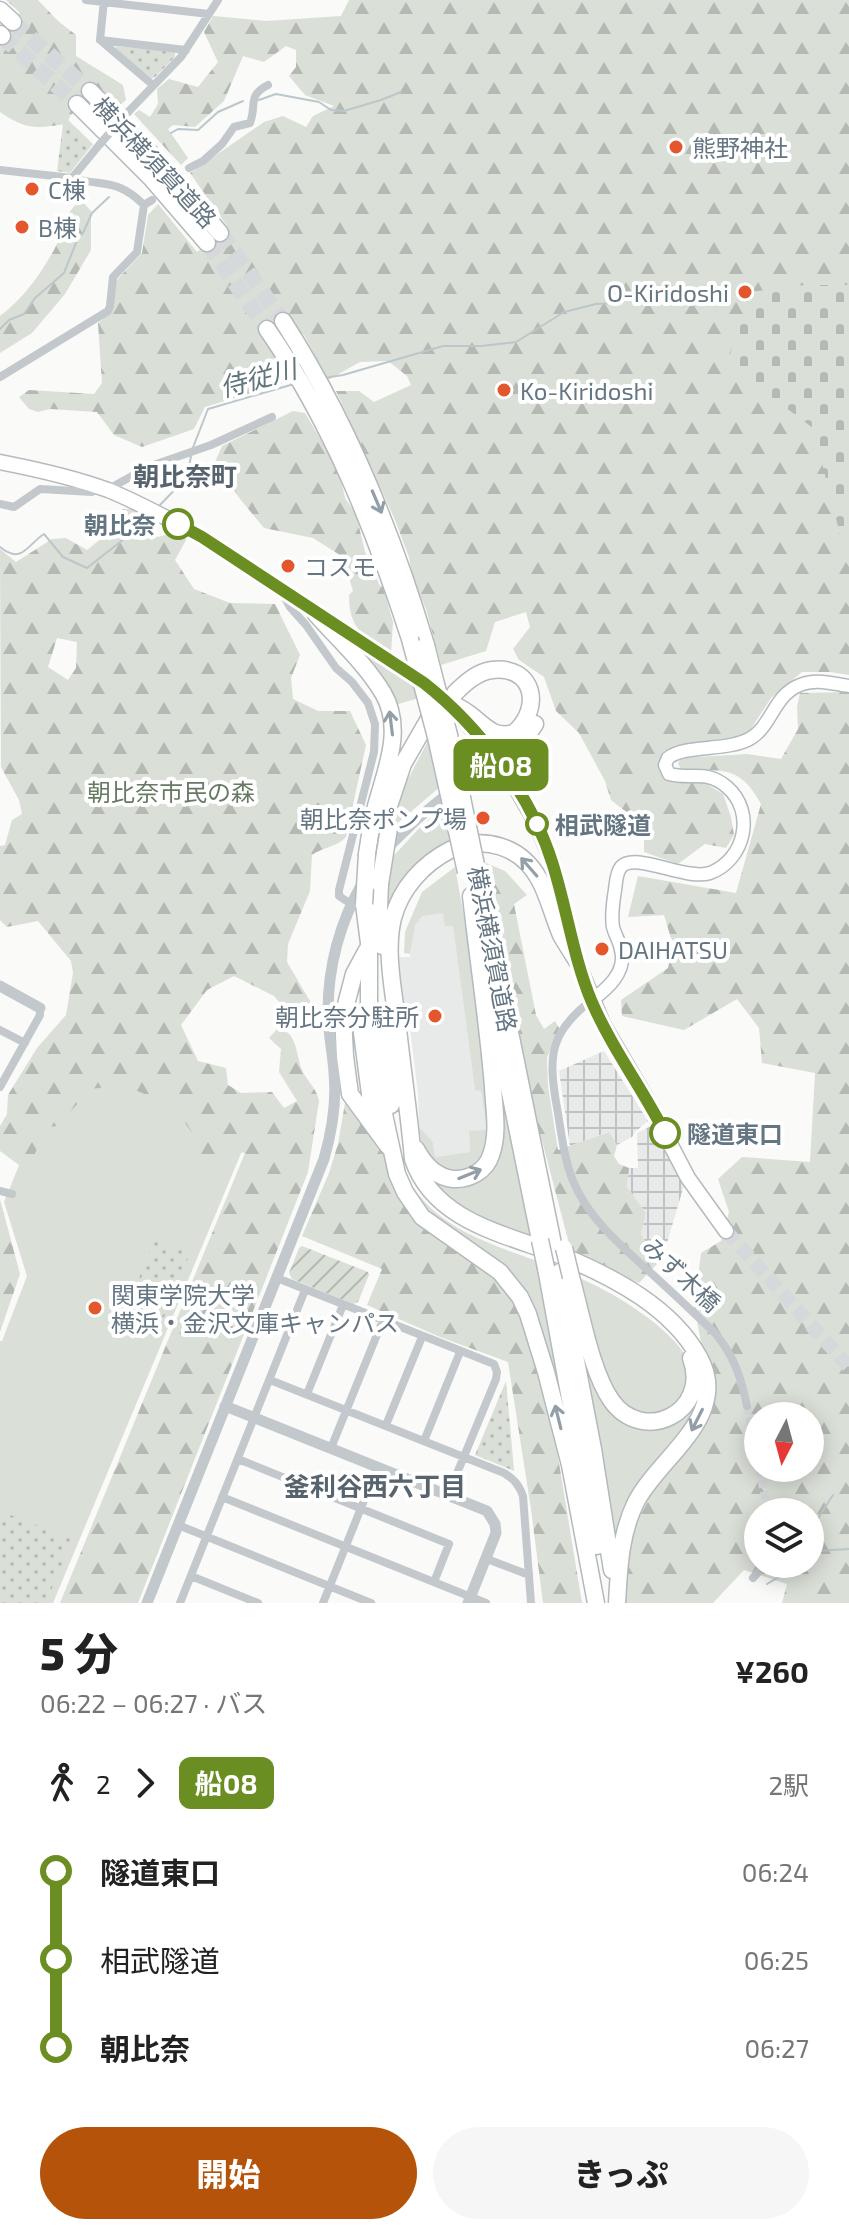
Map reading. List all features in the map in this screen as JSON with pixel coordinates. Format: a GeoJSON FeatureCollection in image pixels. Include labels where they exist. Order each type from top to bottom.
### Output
{"type":"FeatureCollection","features":[{"type":"Feature","properties":{"kind":"highway","name":"横浜横須賀道路"},"geometry":{"type":"LineString","coordinates":[[77,104],[214,238],[164,167],[90,91]]}},
{"type":"Feature","properties":{"kind":"highway","name":"横浜横須賀道路"},"geometry":{"type":"LineString","coordinates":[[283,321],[288,344],[306,391],[337,433],[386,523],[426,645],[449,735],[472,871],[471,896],[559,1272],[603,1503],[617,1603]]}},
{"type":"Feature","properties":{"kind":"highway","name":"横浜横須賀道路"},"geometry":{"type":"LineString","coordinates":[[267,329],[288,344]]}},
{"type":"Feature","properties":{"kind":"highway","name":"横浜横須賀道路"},"geometry":{"type":"LineString","coordinates":[[337,433],[410,639],[472,871],[522,1086],[552,1244]]}},
{"type":"Feature","properties":{"kind":"highway"},"geometry":{"type":"LineString","coordinates":[[315,613],[372,676],[388,703],[393,726],[391,750],[373,818],[358,904],[367,949],[354,974],[344,1011],[350,1094],[384,1119]]}},
{"type":"Feature","properties":{"kind":"highway"},"geometry":{"type":"LineString","coordinates":[[364,1104],[367,949],[385,830],[409,767],[445,701],[468,673],[490,663],[517,666],[527,671],[539,687],[541,708],[533,727],[514,752],[513,783]]}},
{"type":"Feature","properties":{"kind":"highway"},"geometry":{"type":"LineString","coordinates":[[503,671],[513,673],[527,684],[532,707],[529,716],[514,733],[498,735],[484,728],[469,713],[445,701],[483,673],[503,671]]}},
{"type":"Feature","properties":{"kind":"highway"},"geometry":{"type":"LineString","coordinates":[[393,994],[390,947],[393,919],[403,892],[413,878],[439,857],[466,845],[479,843],[505,847],[526,862],[537,875],[562,935],[577,961]]}},
{"type":"Feature","properties":{"kind":"highway"},"geometry":{"type":"LineString","coordinates":[[377,885],[384,964],[401,1010],[412,1093],[409,1127],[413,1159],[422,1179],[440,1201],[479,1226],[563,1256],[621,1284],[685,1334],[704,1365],[706,1393],[699,1420],[648,1482],[630,1516],[620,1553],[617,1603]]}},
{"type":"Feature","properties":{"kind":"highway"},"geometry":{"type":"LineString","coordinates":[[409,1127],[421,1159],[429,1168],[447,1178],[476,1174],[483,1169],[493,1152],[495,1121],[490,1050],[471,896]]}},
{"type":"Feature","properties":{"kind":"highway"},"geometry":{"type":"LineString","coordinates":[[365,996],[377,1014],[384,1119],[414,1183],[444,1215],[476,1234],[597,1280],[662,1324],[686,1350],[694,1369],[692,1392],[683,1409],[674,1416],[649,1422],[623,1412],[612,1402],[559,1272],[552,1244]]}},
{"type":"Feature","properties":{"kind":"highway"},"geometry":{"type":"LineString","coordinates":[[365,996],[384,1119],[397,1174],[405,1192],[422,1217],[500,1272],[520,1297],[528,1314],[570,1465],[596,1603]]}},
{"type":"Feature","properties":{"kind":"highway","name":"横浜横須賀道路"},"geometry":{"type":"LineString","coordinates":[[559,1272],[603,1603]]}},
{"type":"Feature","properties":{"kind":"main road"},"geometry":{"type":"LineString","coordinates":[[0,462],[46,471],[104,489],[202,537],[414,677],[464,718],[513,783],[536,823],[552,861],[577,961],[592,1000],[613,1044],[645,1096],[688,1178],[726,1231]]}},
{"type":"Feature","properties":{"kind":"main road"},"geometry":{"type":"LineString","coordinates":[[592,1000],[610,985],[621,964],[622,950],[612,913],[619,869],[625,864],[641,862],[700,875],[728,862],[741,844],[744,817],[732,791],[715,779],[701,775],[669,774],[665,765],[668,758],[677,752],[736,745],[750,739],[762,728],[777,704],[797,686],[817,681],[849,686]]}},
{"type":"Feature","properties":{"kind":"street"},"geometry":{"type":"LineString","coordinates":[[86,0],[209,14]]}},
{"type":"Feature","properties":{"kind":"street"},"geometry":{"type":"LineString","coordinates":[[72,178],[186,50],[218,0]]}},
{"type":"Feature","properties":{"kind":"street"},"geometry":{"type":"LineString","coordinates":[[100,40],[104,1]]}},
{"type":"Feature","properties":{"kind":"street"},"geometry":{"type":"LineString","coordinates":[[100,40],[186,50]]}},
{"type":"Feature","properties":{"kind":"street"},"geometry":{"type":"LineString","coordinates":[[100,40],[153,85]]}},
{"type":"Feature","properties":{"kind":"street"},"geometry":{"type":"LineString","coordinates":[[189,168],[203,161],[222,144],[234,127],[250,123],[257,91],[268,85]]}},
{"type":"Feature","properties":{"kind":"street"},"geometry":{"type":"LineString","coordinates":[[0,170],[120,187],[148,203],[137,252],[113,277],[108,311],[0,377]]}},
{"type":"Feature","properties":{"kind":"street"},"geometry":{"type":"LineString","coordinates":[[0,504],[14,507],[40,489],[92,492],[104,489],[148,467],[211,445],[272,417]]}},
{"type":"Feature","properties":{"kind":"street"},"geometry":{"type":"LineString","coordinates":[[280,589],[336,668],[362,693],[373,713],[374,752],[339,890],[339,896],[358,904]]}},
{"type":"Feature","properties":{"kind":"street"},"geometry":{"type":"LineString","coordinates":[[147,1603],[316,1183],[330,1137],[335,1076],[329,1036],[328,991],[336,944],[358,904],[369,871],[396,838],[494,756]]}},
{"type":"Feature","properties":{"kind":"street"},"geometry":{"type":"LineString","coordinates":[[0,986],[40,1008],[40,1015],[4,1073],[0,1087]]}},
{"type":"Feature","properties":{"kind":"street","name":"みず木橋"},"geometry":{"type":"LineString","coordinates":[[592,1000],[560,1031],[552,1060],[564,1149],[573,1180],[602,1227],[728,1348],[736,1363],[746,1402]]}},
{"type":"Feature","properties":{"kind":"street"},"geometry":{"type":"LineString","coordinates":[[0,1030],[25,1043]]}},
{"type":"Feature","properties":{"kind":"street"},"geometry":{"type":"LineString","coordinates":[[0,1191],[12,1194]]}},
{"type":"Feature","properties":{"kind":"street"},"geometry":{"type":"LineString","coordinates":[[277,1278],[494,1364],[496,1379],[448,1495]]}},
{"type":"Feature","properties":{"kind":"street"},"geometry":{"type":"LineString","coordinates":[[180,1603],[305,1290]]}},
{"type":"Feature","properties":{"kind":"street"},"geometry":{"type":"LineString","coordinates":[[307,1394],[343,1305]]}},
{"type":"Feature","properties":{"kind":"street"},"geometry":{"type":"LineString","coordinates":[[331,1448],[383,1320]]}},
{"type":"Feature","properties":{"kind":"street"},"geometry":{"type":"LineString","coordinates":[[386,1425],[422,1337]]}},
{"type":"Feature","properties":{"kind":"street"},"geometry":{"type":"LineString","coordinates":[[424,1441],[460,1352]]}},
{"type":"Feature","properties":{"kind":"street"},"geometry":{"type":"LineString","coordinates":[[270,1380],[513,1479],[523,1496],[531,1603]]}},
{"type":"Feature","properties":{"kind":"street"},"geometry":{"type":"LineString","coordinates":[[225,1406],[487,1511],[496,1533],[469,1600]]}},
{"type":"Feature","properties":{"kind":"street"},"geometry":{"type":"LineString","coordinates":[[238,1459],[449,1544],[434,1582]]}},
{"type":"Feature","properties":{"kind":"street"},"geometry":{"type":"LineString","coordinates":[[323,1603],[377,1468]]}},
{"type":"Feature","properties":{"kind":"street"},"geometry":{"type":"LineString","coordinates":[[222,1497],[434,1582],[469,1600],[486,1603]]}},
{"type":"Feature","properties":{"kind":"street"},"geometry":{"type":"LineString","coordinates":[[178,1525],[371,1603]]}},
{"type":"Feature","properties":{"kind":"street"},"geometry":{"type":"LineString","coordinates":[[487,1559],[529,1575]]}},
{"type":"Feature","properties":{"kind":"street"},"geometry":{"type":"LineString","coordinates":[[191,1576],[258,1603]]}},
{"type":"Feature","properties":{"kind":"shaded area"},"geometry":{"type":"Polygon","coordinates":[[[443,912],[453,925],[475,1090],[481,1090],[487,1131],[469,1137],[471,1152],[435,1157],[433,1142],[419,1127],[408,1011],[396,986],[393,957],[410,957],[415,925],[422,915],[443,912]]]}},
{"type":"Feature","properties":{"kind":"shaded area"},"geometry":{"type":"Polygon","coordinates":[[[604,1051],[648,1121],[632,1137],[617,1145],[608,1132],[570,1146],[559,1071],[604,1051]]]}},
{"type":"Feature","properties":{"kind":"shaded area"},"geometry":{"type":"Polygon","coordinates":[[[653,1125],[685,1182],[664,1253],[655,1255],[641,1234],[646,1213],[627,1187],[629,1168],[638,1168],[637,1133],[653,1125]]]}},
{"type":"Feature","properties":{"kind":"green space"},"geometry":{"type":"Polygon","coordinates":[[[6,0],[38,0],[76,35],[76,56],[123,85],[126,100],[119,106],[100,88],[70,116],[67,124],[47,126],[25,125],[0,112],[0,36],[20,13],[6,0]]]}},
{"type":"Feature","properties":{"kind":"green space"},"geometry":{"type":"Polygon","coordinates":[[[349,0],[849,0],[849,675],[802,672],[771,698],[749,732],[733,740],[676,745],[663,752],[659,766],[669,780],[701,782],[723,794],[734,835],[726,848],[705,844],[678,864],[644,852],[644,826],[611,800],[605,781],[579,733],[556,711],[544,677],[519,660],[513,649],[530,627],[526,612],[495,622],[486,651],[441,665],[426,609],[413,581],[409,557],[395,520],[336,391],[359,391],[374,402],[411,385],[407,376],[388,361],[360,362],[328,380],[304,335],[287,320],[270,321],[260,328],[290,381],[205,407],[194,429],[142,447],[114,435],[97,412],[50,409],[38,412],[29,409],[19,397],[29,390],[94,394],[102,383],[98,323],[112,311],[114,283],[142,253],[148,215],[158,204],[197,252],[227,226],[190,173],[264,122],[283,116],[306,127],[313,116],[334,106],[305,95],[289,76],[296,67],[296,50],[286,46],[264,62],[243,56],[224,101],[195,127],[173,125],[168,129],[188,158],[181,165],[134,114],[139,110],[150,117],[158,104],[157,89],[169,79],[198,87],[218,62],[204,32],[213,16],[266,21],[341,16],[349,0]]]}},
{"type":"Feature","properties":{"kind":"green space"},"geometry":{"type":"Polygon","coordinates":[[[116,46],[175,52],[175,57],[151,78],[115,49],[116,46]]]}},
{"type":"Feature","properties":{"kind":"green space"},"geometry":{"type":"Polygon","coordinates":[[[64,116],[93,144],[70,173],[57,171],[64,116]]]}},
{"type":"Feature","properties":{"kind":"green space"},"geometry":{"type":"Polygon","coordinates":[[[81,200],[91,211],[91,250],[65,294],[32,333],[0,353],[0,316],[38,276],[55,248],[67,217],[81,200]]]}},
{"type":"Feature","properties":{"kind":"green space"},"geometry":{"type":"Polygon","coordinates":[[[804,285],[849,285],[849,546],[842,542],[813,428],[727,364],[750,292],[804,285]]]}},
{"type":"Feature","properties":{"kind":"green space"},"geometry":{"type":"Polygon","coordinates":[[[293,411],[305,413],[339,470],[345,498],[356,514],[365,552],[383,587],[393,622],[391,654],[366,637],[355,624],[349,595],[353,591],[343,557],[313,538],[264,528],[215,462],[222,446],[293,411]]]}},
{"type":"Feature","properties":{"kind":"green space","name":"朝比奈市民の森"},"geometry":{"type":"Polygon","coordinates":[[[123,509],[137,509],[158,537],[183,530],[186,540],[175,560],[194,589],[230,603],[275,604],[300,655],[291,678],[293,699],[318,711],[350,711],[366,745],[346,837],[312,855],[310,891],[288,944],[287,962],[310,1001],[312,1015],[295,1021],[274,996],[234,976],[207,990],[181,1025],[198,1061],[226,1068],[228,1085],[241,1093],[272,1092],[284,1108],[297,1101],[279,1072],[281,1049],[269,1038],[279,1027],[290,1035],[300,1066],[319,1101],[308,1172],[138,1603],[60,1603],[245,1153],[233,1151],[209,1176],[196,1138],[172,1105],[119,1086],[90,1089],[58,1126],[46,1127],[29,1168],[23,1168],[0,1151],[0,1126],[7,1114],[8,1095],[37,1048],[66,1015],[73,973],[71,961],[38,921],[7,927],[0,920],[0,846],[5,845],[12,820],[22,814],[19,800],[1,767],[0,549],[16,562],[52,539],[66,538],[87,550],[102,538],[123,509]],[[57,638],[48,667],[68,680],[76,668],[77,642],[57,638]]]}},
{"type":"Feature","properties":{"kind":"green space"},"geometry":{"type":"Polygon","coordinates":[[[336,632],[416,685],[419,698],[392,706],[336,632]]]}},
{"type":"Feature","properties":{"kind":"green space"},"geometry":{"type":"Polygon","coordinates":[[[849,692],[849,1603],[782,1603],[787,1584],[769,1578],[824,1578],[824,1498],[744,1498],[744,1570],[713,1603],[611,1603],[646,1496],[711,1393],[694,1306],[701,1253],[721,1241],[729,1212],[718,1179],[742,1157],[810,1162],[815,1073],[762,1063],[759,1028],[737,999],[684,1030],[622,1016],[621,1000],[668,968],[673,945],[664,915],[628,917],[638,876],[736,893],[761,804],[737,776],[719,771],[681,770],[678,763],[682,758],[747,754],[781,759],[798,729],[800,693],[849,692]]]}},
{"type":"Feature","properties":{"kind":"green space"},"geometry":{"type":"Polygon","coordinates":[[[430,737],[441,786],[393,827],[405,785],[430,737]]]}},
{"type":"Feature","properties":{"kind":"green space"},"geometry":{"type":"Polygon","coordinates":[[[445,807],[451,845],[390,915],[384,910],[387,863],[423,824],[445,807]]]}},
{"type":"Feature","properties":{"kind":"green space"},"geometry":{"type":"Polygon","coordinates":[[[486,863],[505,871],[527,895],[514,904],[536,1015],[544,1029],[555,1021],[559,1028],[547,1058],[558,1150],[609,1132],[617,1145],[614,1156],[619,1164],[629,1168],[627,1187],[646,1213],[641,1234],[654,1251],[657,1264],[639,1283],[571,1251],[520,1057],[480,864],[486,863]]]}},
{"type":"Feature","properties":{"kind":"green space"},"geometry":{"type":"Polygon","coordinates":[[[455,867],[482,1017],[491,1140],[477,1166],[458,1173],[434,1166],[422,1145],[419,1127],[433,1142],[435,1157],[470,1152],[469,1131],[487,1130],[481,1091],[475,1090],[453,926],[445,926],[443,913],[422,916],[415,925],[410,954],[404,953],[405,932],[422,892],[455,867]]]}},
{"type":"Feature","properties":{"kind":"green space","name":"関東学院大学 横浜・金沢文庫キャンパス"},"geometry":{"type":"Polygon","coordinates":[[[65,1054],[247,1139],[53,1603],[0,1603],[0,1341],[27,1276],[4,1202],[65,1054]]]}},
{"type":"Feature","properties":{"kind":"green space"},"geometry":{"type":"Polygon","coordinates":[[[497,1085],[502,1089],[531,1243],[450,1205],[420,1167],[442,1182],[488,1170],[497,1085]]]}},
{"type":"Feature","properties":{"kind":"green space"},"geometry":{"type":"Polygon","coordinates":[[[346,1097],[384,1153],[389,1179],[418,1223],[497,1279],[517,1306],[549,1402],[582,1603],[543,1603],[508,1362],[367,1305],[382,1269],[302,1236],[329,1173],[338,1144],[346,1097]]]}},
{"type":"Feature","properties":{"kind":"green space"},"geometry":{"type":"Polygon","coordinates":[[[406,1176],[418,1194],[446,1220],[480,1239],[537,1261],[575,1459],[530,1306],[431,1219],[411,1196],[406,1176]]]}},
{"type":"Feature","properties":{"kind":"green space"},"geometry":{"type":"Polygon","coordinates":[[[0,1199],[20,1274],[0,1332],[0,1199]]]}},
{"type":"Feature","properties":{"kind":"green space"},"geometry":{"type":"Polygon","coordinates":[[[155,1239],[190,1253],[160,1327],[125,1312],[155,1239]]]}},
{"type":"Feature","properties":{"kind":"green space"},"geometry":{"type":"Polygon","coordinates":[[[302,1246],[368,1272],[358,1302],[353,1304],[292,1279],[289,1273],[302,1246]]]}},
{"type":"Feature","properties":{"kind":"green space"},"geometry":{"type":"Polygon","coordinates":[[[577,1277],[635,1308],[663,1330],[683,1352],[692,1382],[666,1417],[628,1411],[606,1381],[577,1277]]]}},
{"type":"Feature","properties":{"kind":"green space"},"geometry":{"type":"Polygon","coordinates":[[[566,1283],[603,1397],[658,1427],[697,1394],[700,1406],[622,1532],[615,1533],[566,1283]]]}},
{"type":"Feature","properties":{"kind":"green space"},"geometry":{"type":"Polygon","coordinates":[[[506,1381],[514,1470],[514,1471],[475,1455],[506,1381]]]}},
{"type":"Feature","properties":{"kind":"green space"},"geometry":{"type":"Polygon","coordinates":[[[0,1511],[72,1539],[46,1603],[0,1603],[0,1511]]]}},
{"type":"Feature","properties":{"kind":"waterway"},"geometry":{"type":"LineString","coordinates":[[259,100],[276,94],[319,102],[331,110],[344,111],[401,92]]}},
{"type":"Feature","properties":{"kind":"waterway"},"geometry":{"type":"LineString","coordinates":[[171,133],[178,129],[198,130],[218,112],[243,101]]}},
{"type":"Feature","properties":{"kind":"waterway"},"geometry":{"type":"LineString","coordinates":[[0,329],[9,320],[24,314],[35,298],[64,273],[92,213],[109,197]]}},
{"type":"Feature","properties":{"kind":"waterway","name":"侍従川"},"geometry":{"type":"LineString","coordinates":[[324,378],[443,346],[516,342],[564,312],[596,304],[620,303]]}},
{"type":"Feature","properties":{"kind":"waterway","name":"侍従川"},"geometry":{"type":"LineString","coordinates":[[192,450],[208,409],[294,384]]}},
{"type":"Feature","properties":{"kind":"waterway","name":"侍従川"},"geometry":{"type":"LineString","coordinates":[[159,506],[187,477],[191,456]]}},
{"type":"Feature","properties":{"kind":"waterway","name":"侍従川"},"geometry":{"type":"LineString","coordinates":[[0,547],[19,554],[44,534],[63,557],[87,568],[149,516]]}},
{"type":"Feature","properties":{"kind":"waterway"},"geometry":{"type":"LineString","coordinates":[[824,1509],[833,1495]]}},
{"type":"Feature","properties":{"kind":"waterway"},"geometry":{"type":"LineString","coordinates":[[824,1550],[849,1549]]}},
{"type":"Feature","properties":{"kind":"waterway"},"geometry":{"type":"LineString","coordinates":[[767,1584],[777,1578]]}},
{"type":"Feature","properties":{"kind":"tunnel"},"geometry":{"type":"LineString","coordinates":[[13,22],[90,91]]}},
{"type":"Feature","properties":{"kind":"tunnel"},"geometry":{"type":"LineString","coordinates":[[2,36],[77,104]]}},
{"type":"Feature","properties":{"kind":"tunnel"},"geometry":{"type":"LineString","coordinates":[[220,233],[283,321]]}},
{"type":"Feature","properties":{"kind":"tunnel"},"geometry":{"type":"LineString","coordinates":[[207,243],[267,329]]}},
{"type":"Feature","properties":{"kind":"tunnel"},"geometry":{"type":"LineString","coordinates":[[726,1231],[849,1367]]}},
{"type":"Feature","properties":{"kind":"tunnel"},"geometry":{"type":"LineString","coordinates":[[762,1482],[765,1498]]}},
{"type":"Feature","properties":{"kind":"bus line","name":"船08"},"geometry":{"type":"LineString","coordinates":[[178,524],[424,683],[480,736],[536,823],[552,861],[572,944],[592,1000],[613,1044],[665,1133]]}},
{"type":"Feature","properties":{"kind":"place","name":"熊野神社"},"geometry":{"type":"Point","coordinates":[676,147]}},
{"type":"Feature","properties":{"kind":"place","name":"C棟"},"geometry":{"type":"Point","coordinates":[32,189]}},
{"type":"Feature","properties":{"kind":"place","name":"B棟"},"geometry":{"type":"Point","coordinates":[22,227]}},
{"type":"Feature","properties":{"kind":"place","name":"O-Kiridoshi"},"geometry":{"type":"Point","coordinates":[745,292]}},
{"type":"Feature","properties":{"kind":"place","name":"Ko-Kiridoshi"},"geometry":{"type":"Point","coordinates":[504,390]}},
{"type":"Feature","properties":{"kind":"place","name":"朝比奈"},"geometry":{"type":"Point","coordinates":[178,524]}},
{"type":"Feature","properties":{"kind":"place","name":"コスモ"},"geometry":{"type":"Point","coordinates":[288,566]}},
{"type":"Feature","properties":{"kind":"place","name":"朝比奈ポンプ場"},"geometry":{"type":"Point","coordinates":[483,818]}},
{"type":"Feature","properties":{"kind":"place","name":"相武隧道"},"geometry":{"type":"Point","coordinates":[537,824]}},
{"type":"Feature","properties":{"kind":"place","name":"DAIHATSU"},"geometry":{"type":"Point","coordinates":[602,949]}},
{"type":"Feature","properties":{"kind":"place","name":"朝比奈分駐所"},"geometry":{"type":"Point","coordinates":[435,1016]}},
{"type":"Feature","properties":{"kind":"place","name":"隧道東口"},"geometry":{"type":"Point","coordinates":[665,1133]}},
{"type":"Feature","properties":{"kind":"place","name":"関東学院大学 横浜・金沢文庫キャンパス"},"geometry":{"type":"Point","coordinates":[95,1308]}},
{"type":"Feature","properties":{"kind":"district","name":"朝比奈町"},"geometry":{"type":"Point","coordinates":[185,475]}},
{"type":"Feature","properties":{"kind":"district","name":"釜利谷西六丁目"},"geometry":{"type":"Point","coordinates":[375,1485]}}]}
